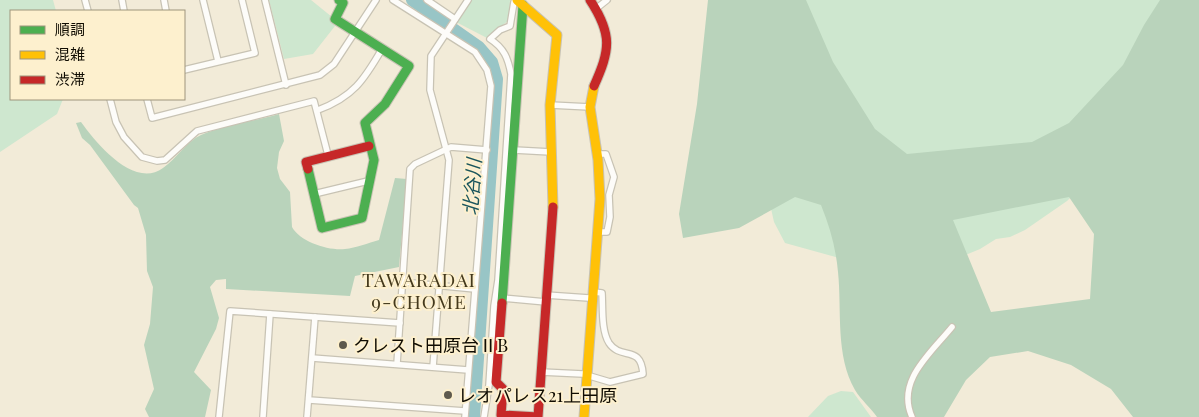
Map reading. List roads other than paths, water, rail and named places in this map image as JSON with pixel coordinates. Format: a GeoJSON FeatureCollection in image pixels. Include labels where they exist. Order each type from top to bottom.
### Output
{"type":"FeatureCollection","features":[{"type":"Feature","properties":{"kind":"street"},"geometry":{"type":"LineString","coordinates":[[203,0],[218,61]]}},
{"type":"Feature","properties":{"kind":"street"},"geometry":{"type":"LineString","coordinates":[[185,70],[255,53],[242,0]]}},
{"type":"Feature","properties":{"kind":"street"},"geometry":{"type":"LineString","coordinates":[[265,0],[286,85]]}},
{"type":"Feature","properties":{"kind":"street"},"geometry":{"type":"LineString","coordinates":[[339,0],[343,3],[335,19],[409,66],[385,104],[365,123],[369,146],[374,160],[368,181],[362,218],[322,228],[306,162],[369,146]]}},
{"type":"Feature","properties":{"kind":"street"},"geometry":{"type":"LineString","coordinates":[[147,100],[152,118],[309,79],[327,70],[334,64],[376,0]]}},
{"type":"Feature","properties":{"kind":"street"},"geometry":{"type":"LineString","coordinates":[[309,400],[465,414],[491,86],[487,70],[475,52],[393,0]]}},
{"type":"Feature","properties":{"kind":"street"},"geometry":{"type":"LineString","coordinates":[[427,0],[454,19]]}},
{"type":"Feature","properties":{"kind":"street"},"geometry":{"type":"LineString","coordinates":[[433,367],[449,160],[430,90],[431,56],[468,0]]}},
{"type":"Feature","properties":{"kind":"street"},"geometry":{"type":"LineString","coordinates":[[584,417],[591,329],[591,295],[600,199],[597,154],[590,107],[592,92],[608,48],[602,18],[590,0]]}},
{"type":"Feature","properties":{"kind":"street"},"geometry":{"type":"LineString","coordinates":[[597,8],[608,0]]}},
{"type":"Feature","properties":{"kind":"street"},"geometry":{"type":"LineString","coordinates":[[518,2],[557,34],[550,105],[552,208],[538,417],[501,415],[503,389],[496,382],[514,150],[518,2]]}},
{"type":"Feature","properties":{"kind":"street"},"geometry":{"type":"LineString","coordinates":[[484,417],[489,385],[494,306],[498,280],[511,74],[505,53],[500,46],[490,39],[500,30],[510,26],[518,2]]}},
{"type":"Feature","properties":{"kind":"street"},"geometry":{"type":"LineString","coordinates":[[318,110],[336,103],[353,90],[365,78],[382,49]]}},
{"type":"Feature","properties":{"kind":"street"},"geometry":{"type":"LineString","coordinates":[[110,100],[116,122],[124,137],[142,157],[157,161],[164,160],[197,131],[314,101],[318,110],[328,156]]}},
{"type":"Feature","properties":{"kind":"street"},"geometry":{"type":"LineString","coordinates":[[550,105],[590,107]]}},
{"type":"Feature","properties":{"kind":"street"},"geometry":{"type":"LineString","coordinates":[[397,364],[410,169],[415,164],[447,149],[487,150]]}},
{"type":"Feature","properties":{"kind":"street"},"geometry":{"type":"LineString","coordinates":[[514,150],[551,152]]}},
{"type":"Feature","properties":{"kind":"street"},"geometry":{"type":"LineString","coordinates":[[597,154],[606,154],[614,178],[608,195],[610,217],[607,232],[598,232]]}},
{"type":"Feature","properties":{"kind":"street"},"geometry":{"type":"LineString","coordinates":[[314,194],[368,181]]}},
{"type":"Feature","properties":{"kind":"street"},"geometry":{"type":"LineString","coordinates":[[402,282],[475,289]]}},
{"type":"Feature","properties":{"kind":"street"},"geometry":{"type":"LineString","coordinates":[[502,298],[546,298],[602,293],[604,328],[609,342],[614,348],[639,357],[642,362],[643,374],[610,382],[587,376],[541,372]]}},
{"type":"Feature","properties":{"kind":"street"},"geometry":{"type":"LineString","coordinates":[[219,417],[230,311],[400,323]]}},
{"type":"Feature","properties":{"kind":"street"},"geometry":{"type":"LineString","coordinates":[[263,417],[270,314]]}},
{"type":"Feature","properties":{"kind":"street"},"geometry":{"type":"LineString","coordinates":[[307,417],[315,317]]}},
{"type":"Feature","properties":{"kind":"street"},"geometry":{"type":"LineString","coordinates":[[912,417],[908,407],[907,391],[911,378],[952,327]]}},
{"type":"Feature","properties":{"kind":"street"},"geometry":{"type":"LineString","coordinates":[[591,329],[604,328]]}},
{"type":"Feature","properties":{"kind":"street"},"geometry":{"type":"LineString","coordinates":[[312,358],[468,370]]}},
{"type":"Feature","properties":{"kind":"waterway","name":"北谷川"},"geometry":{"type":"LineString","coordinates":[[412,0],[479,47],[492,62],[497,79],[474,417]]}},
{"type":"Feature","properties":{"kind":"place","name":"クレスト田原台ⅡB"},"geometry":{"type":"Point","coordinates":[343,345]}},
{"type":"Feature","properties":{"kind":"place","name":"レオパレス21上田原"},"geometry":{"type":"Point","coordinates":[448,395]}},
{"type":"Feature","properties":{"kind":"district","name":"TAWARADAI 9-CHOME"},"geometry":{"type":"Point","coordinates":[419,290]}}]}
